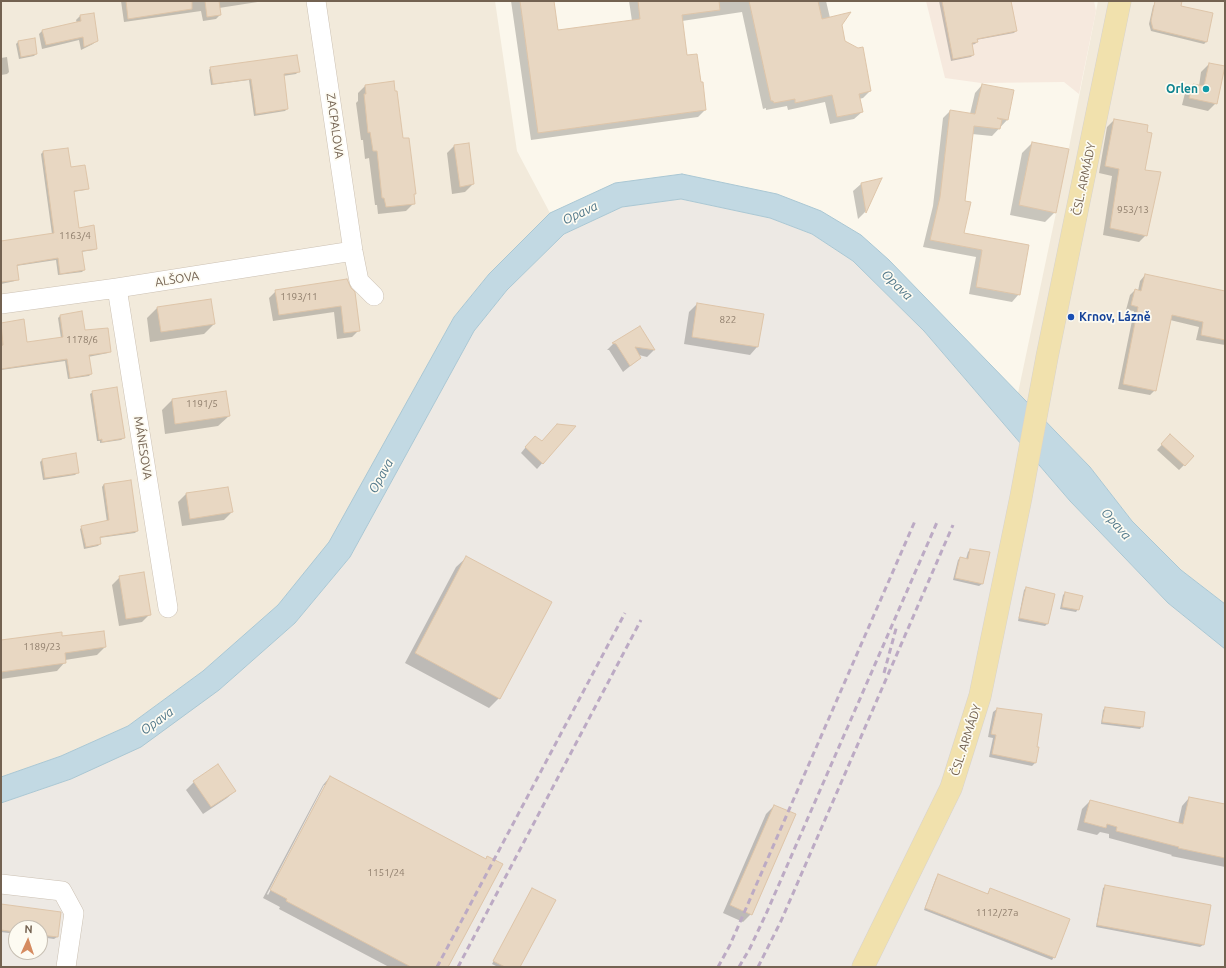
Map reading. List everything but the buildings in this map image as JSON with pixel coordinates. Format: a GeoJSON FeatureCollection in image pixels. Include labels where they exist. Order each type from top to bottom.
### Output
{"type":"FeatureCollection","features":[{"type":"Feature","properties":{"kind":"main road","name":"ČSL. ARMÁDY"},"geometry":{"type":"LineString","coordinates":[[863,967],[951,788],[980,696],[1021,496],[1047,357],[1120,1]]}},
{"type":"Feature","properties":{"kind":"street","name":"ZACPALOVA"},"geometry":{"type":"LineString","coordinates":[[316,1],[358,281],[374,296]]}},
{"type":"Feature","properties":{"kind":"street","name":"ALŠOVA"},"geometry":{"type":"LineString","coordinates":[[1,304],[353,252]]}},
{"type":"Feature","properties":{"kind":"street","name":"MÁNESOVA"},"geometry":{"type":"LineString","coordinates":[[117,288],[168,608]]}},
{"type":"Feature","properties":{"kind":"street"},"geometry":{"type":"LineString","coordinates":[[1,884],[62,891],[74,914],[66,967]]}},
{"type":"Feature","properties":{"kind":"shaded area"},"geometry":{"type":"Polygon","coordinates":[[[1,1],[495,1],[517,151],[550,213],[489,274],[454,317],[329,543],[278,605],[203,671],[128,726],[61,756],[1,777],[1,1]]]}},
{"type":"Feature","properties":{"kind":"shaded area"},"geometry":{"type":"Polygon","coordinates":[[[926,1],[1094,1],[1096,11],[1079,94],[1064,82],[981,83],[945,78],[926,1]]]}},
{"type":"Feature","properties":{"kind":"shaded area"},"geometry":{"type":"Polygon","coordinates":[[[1098,1],[1225,1],[1225,604],[1181,570],[1132,521],[1090,467],[1018,393],[1056,213],[1098,1]]]}},
{"type":"Feature","properties":{"kind":"shaded area"},"geometry":{"type":"Polygon","coordinates":[[[681,199],[770,218],[812,234],[853,261],[924,331],[1070,501],[1168,603],[1225,649],[1225,967],[1,967],[1,803],[71,779],[219,690],[295,623],[350,557],[474,331],[507,290],[564,234],[622,207],[681,199]]]}},
{"type":"Feature","properties":{"kind":"water","name":"Opava"},"geometry":{"type":"Polygon","coordinates":[[[682,174],[777,194],[821,211],[861,235],[889,260],[1090,467],[1132,521],[1181,570],[1225,604],[1225,649],[1168,603],[1070,501],[924,331],[853,261],[812,234],[770,218],[681,199],[622,207],[564,234],[507,290],[474,331],[350,557],[295,623],[219,690],[141,747],[71,779],[1,803],[1,777],[61,756],[128,726],[203,671],[278,605],[329,542],[454,317],[489,274],[550,213],[615,183],[682,174]]]}},
{"type":"Feature","properties":{"kind":"railway"},"geometry":{"type":"LineString","coordinates":[[739,967],[766,914],[938,520]]}},
{"type":"Feature","properties":{"kind":"railway"},"geometry":{"type":"LineString","coordinates":[[718,967],[730,945],[915,521]]}},
{"type":"Feature","properties":{"kind":"railway"},"geometry":{"type":"LineString","coordinates":[[758,967],[781,921],[953,525]]}},
{"type":"Feature","properties":{"kind":"railway"},"geometry":{"type":"LineString","coordinates":[[437,967],[625,613]]}},
{"type":"Feature","properties":{"kind":"railway"},"geometry":{"type":"LineString","coordinates":[[458,967],[641,620]]}},
{"type":"Feature","properties":{"kind":"railway"},"geometry":{"type":"LineString","coordinates":[[884,673],[897,625]]}},
{"type":"Feature","properties":{"kind":"place","name":"Orlen"},"geometry":{"type":"Point","coordinates":[1206,89]}},
{"type":"Feature","properties":{"kind":"place","name":"Krnov, Lázně"},"geometry":{"type":"Point","coordinates":[1071,317]}}]}
